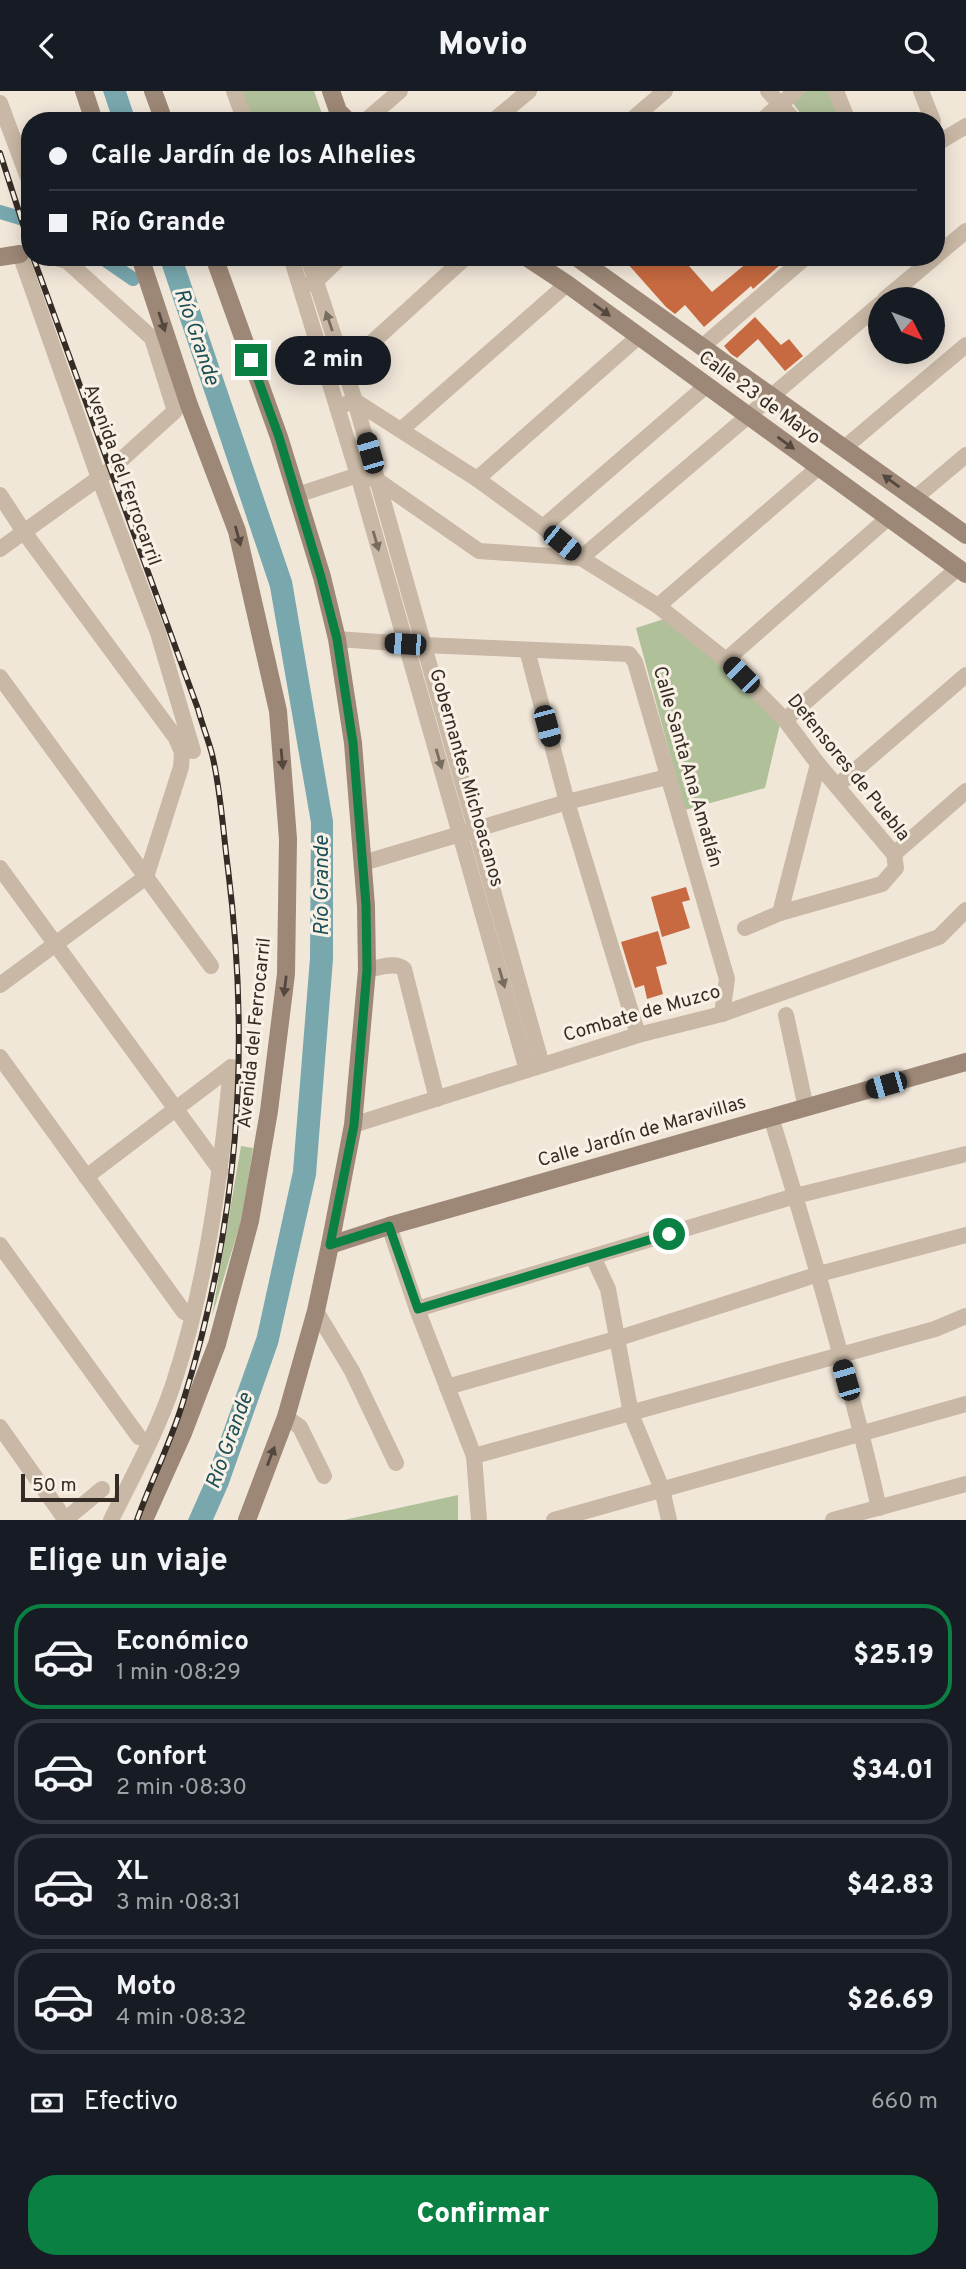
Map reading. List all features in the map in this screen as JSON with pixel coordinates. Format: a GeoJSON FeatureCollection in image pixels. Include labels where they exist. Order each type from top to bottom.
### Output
{"type":"FeatureCollection","features":[{"type":"Feature","properties":{"kind":"main road"},"geometry":{"type":"LineString","coordinates":[[84,91],[91,112]]}},
{"type":"Feature","properties":{"kind":"main road"},"geometry":{"type":"LineString","coordinates":[[153,91],[161,112]]}},
{"type":"Feature","properties":{"kind":"main road"},"geometry":{"type":"LineString","coordinates":[[331,91],[339,112]]}},
{"type":"Feature","properties":{"kind":"main road"},"geometry":{"type":"LineString","coordinates":[[0,257],[20,254]]}},
{"type":"Feature","properties":{"kind":"main road","name":"Avenida del Ferrocarril"},"geometry":{"type":"LineString","coordinates":[[144,266],[189,405],[237,531],[278,711],[288,839],[286,974],[269,1111],[250,1221],[217,1344],[183,1433],[145,1520]]}},
{"type":"Feature","properties":{"kind":"main road"},"geometry":{"type":"LineString","coordinates":[[217,266],[279,437],[337,639],[353,743],[363,863],[367,970],[354,1125],[316,1311],[286,1417],[247,1520]]}},
{"type":"Feature","properties":{"kind":"main road","name":"Calle 23 de Mayo"},"geometry":{"type":"LineString","coordinates":[[540,266],[962,571]]}},
{"type":"Feature","properties":{"kind":"main road","name":"Calle 23 de Mayo"},"geometry":{"type":"LineString","coordinates":[[596,266],[703,347],[966,535]]}},
{"type":"Feature","properties":{"kind":"main road","name":"Calle Jardín de Maravillas"},"geometry":{"type":"LineString","coordinates":[[330,1245],[966,1062]]}},
{"type":"Feature","properties":{"kind":"street"},"geometry":{"type":"LineString","coordinates":[[234,91],[242,112]]}},
{"type":"Feature","properties":{"kind":"street"},"geometry":{"type":"LineString","coordinates":[[376,112],[400,91]]}},
{"type":"Feature","properties":{"kind":"street"},"geometry":{"type":"LineString","coordinates":[[504,112],[529,91]]}},
{"type":"Feature","properties":{"kind":"street"},"geometry":{"type":"LineString","coordinates":[[640,112],[665,91]]}},
{"type":"Feature","properties":{"kind":"street"},"geometry":{"type":"LineString","coordinates":[[768,91],[787,112]]}},
{"type":"Feature","properties":{"kind":"street"},"geometry":{"type":"LineString","coordinates":[[772,112],[796,91]]}},
{"type":"Feature","properties":{"kind":"street"},"geometry":{"type":"LineString","coordinates":[[836,91],[844,112]]}},
{"type":"Feature","properties":{"kind":"street"},"geometry":{"type":"LineString","coordinates":[[921,91],[929,112]]}},
{"type":"Feature","properties":{"kind":"street"},"geometry":{"type":"LineString","coordinates":[[0,103],[21,159]]}},
{"type":"Feature","properties":{"kind":"street"},"geometry":{"type":"LineString","coordinates":[[945,135],[966,126]]}},
{"type":"Feature","properties":{"kind":"street"},"geometry":{"type":"LineString","coordinates":[[945,249],[966,231]]}},
{"type":"Feature","properties":{"kind":"street","name":"Avenida del Ferrocarril"},"geometry":{"type":"LineString","coordinates":[[25,266],[105,474],[158,633],[187,752]]}},
{"type":"Feature","properties":{"kind":"street"},"geometry":{"type":"LineString","coordinates":[[0,549],[105,474],[175,411],[152,338],[73,266]]}},
{"type":"Feature","properties":{"kind":"street","name":"Gobernantes Michoacanos"},"geometry":{"type":"LineString","coordinates":[[296,266],[308,285],[345,367],[423,645],[468,832],[535,1067]]}},
{"type":"Feature","properties":{"kind":"street","name":"Gobernantes Michoacanos"},"geometry":{"type":"LineString","coordinates":[[308,266],[308,285],[327,374],[405,644],[468,832]]}},
{"type":"Feature","properties":{"kind":"street"},"geometry":{"type":"LineString","coordinates":[[308,285],[330,266]]}},
{"type":"Feature","properties":{"kind":"street"},"geometry":{"type":"LineString","coordinates":[[327,374],[345,367],[456,266]]}},
{"type":"Feature","properties":{"kind":"street"},"geometry":{"type":"LineString","coordinates":[[703,347],[796,266]]}},
{"type":"Feature","properties":{"kind":"street"},"geometry":{"type":"LineString","coordinates":[[900,287],[925,266]]}},
{"type":"Feature","properties":{"kind":"street"},"geometry":{"type":"LineString","coordinates":[[402,429],[567,284]]}},
{"type":"Feature","properties":{"kind":"street"},"geometry":{"type":"LineString","coordinates":[[297,495],[358,475],[377,479],[479,551],[581,558],[868,314]]}},
{"type":"Feature","properties":{"kind":"street"},"geometry":{"type":"LineString","coordinates":[[477,479],[638,337]]}},
{"type":"Feature","properties":{"kind":"street"},"geometry":{"type":"LineString","coordinates":[[844,448],[966,345]]}},
{"type":"Feature","properties":{"kind":"street"},"geometry":{"type":"LineString","coordinates":[[543,527],[706,386]]}},
{"type":"Feature","properties":{"kind":"street"},"geometry":{"type":"LineString","coordinates":[[337,407],[355,401]]}},
{"type":"Feature","properties":{"kind":"street","name":"Defensores de Puebla"},"geometry":{"type":"LineString","coordinates":[[355,401],[477,479],[581,558],[659,606],[726,660],[785,720],[895,861]]}},
{"type":"Feature","properties":{"kind":"street"},"geometry":{"type":"LineString","coordinates":[[915,498],[966,455]]}},
{"type":"Feature","properties":{"kind":"street"},"geometry":{"type":"LineString","coordinates":[[659,606],[819,467]]}},
{"type":"Feature","properties":{"kind":"street"},"geometry":{"type":"LineString","coordinates":[[0,495],[24,532],[187,752],[146,877],[0,985]]}},
{"type":"Feature","properties":{"kind":"street"},"geometry":{"type":"LineString","coordinates":[[726,660],[888,518]]}},
{"type":"Feature","properties":{"kind":"street"},"geometry":{"type":"LineString","coordinates":[[785,720],[962,571]]}},
{"type":"Feature","properties":{"kind":"street","name":"Calle Santa Ana Amatlán"},"geometry":{"type":"LineString","coordinates":[[337,639],[629,654],[635,662],[727,979],[722,1014]]}},
{"type":"Feature","properties":{"kind":"street"},"geometry":{"type":"LineString","coordinates":[[527,650],[567,802],[638,1035]]}},
{"type":"Feature","properties":{"kind":"street"},"geometry":{"type":"LineString","coordinates":[[837,786],[966,675]]}},
{"type":"Feature","properties":{"kind":"street"},"geometry":{"type":"LineString","coordinates":[[0,677],[211,966]]}},
{"type":"Feature","properties":{"kind":"street"},"geometry":{"type":"LineString","coordinates":[[780,913],[818,764]]}},
{"type":"Feature","properties":{"kind":"street"},"geometry":{"type":"LineString","coordinates":[[363,863],[567,802],[667,777]]}},
{"type":"Feature","properties":{"kind":"street"},"geometry":{"type":"LineString","coordinates":[[745,928],[780,913],[881,884],[895,861],[966,791]]}},
{"type":"Feature","properties":{"kind":"street"},"geometry":{"type":"LineString","coordinates":[[0,868],[221,1171]]}},
{"type":"Feature","properties":{"kind":"street","name":"Combate de Muzco"},"geometry":{"type":"LineString","coordinates":[[354,1125],[638,1035],[722,1014],[939,937],[966,910]]}},
{"type":"Feature","properties":{"kind":"street"},"geometry":{"type":"LineString","coordinates":[[367,970],[393,965],[404,968],[437,1098]]}},
{"type":"Feature","properties":{"kind":"street"},"geometry":{"type":"LineString","coordinates":[[786,1015],[806,1108]]}},
{"type":"Feature","properties":{"kind":"street"},"geometry":{"type":"LineString","coordinates":[[0,1057],[184,1313]]}},
{"type":"Feature","properties":{"kind":"street","name":"Avenida del Ferrocarril"},"geometry":{"type":"LineString","coordinates":[[111,1520],[143,1442],[172,1387],[191,1323],[221,1171],[231,1066],[176,1109]]}},
{"type":"Feature","properties":{"kind":"street"},"geometry":{"type":"LineString","coordinates":[[86,1177],[176,1109]]}},
{"type":"Feature","properties":{"kind":"street"},"geometry":{"type":"LineString","coordinates":[[771,1117],[819,1274],[862,1432],[878,1508]]}},
{"type":"Feature","properties":{"kind":"street"},"geometry":{"type":"LineString","coordinates":[[418,1309],[795,1196],[966,1154]]}},
{"type":"Feature","properties":{"kind":"street"},"geometry":{"type":"LineString","coordinates":[[389,1226],[474,1456],[479,1520]]}},
{"type":"Feature","properties":{"kind":"street"},"geometry":{"type":"LineString","coordinates":[[447,1387],[616,1339],[819,1274],[966,1235]]}},
{"type":"Feature","properties":{"kind":"street"},"geometry":{"type":"LineString","coordinates":[[0,1245],[143,1442]]}},
{"type":"Feature","properties":{"kind":"street"},"geometry":{"type":"LineString","coordinates":[[593,1257],[608,1289],[631,1414],[662,1489],[669,1520]]}},
{"type":"Feature","properties":{"kind":"street"},"geometry":{"type":"LineString","coordinates":[[316,1311],[352,1371],[396,1463]]}},
{"type":"Feature","properties":{"kind":"street"},"geometry":{"type":"LineString","coordinates":[[474,1456],[935,1329],[966,1316]]}},
{"type":"Feature","properties":{"kind":"street"},"geometry":{"type":"LineString","coordinates":[[554,1520],[966,1404]]}},
{"type":"Feature","properties":{"kind":"street"},"geometry":{"type":"LineString","coordinates":[[286,1417],[300,1427],[324,1476]]}},
{"type":"Feature","properties":{"kind":"street"},"geometry":{"type":"LineString","coordinates":[[0,1427],[65,1520],[102,1489]]}},
{"type":"Feature","properties":{"kind":"street"},"geometry":{"type":"LineString","coordinates":[[833,1520],[966,1483]]}},
{"type":"Feature","properties":{"kind":"green space"},"geometry":{"type":"Polygon","coordinates":[[[241,91],[314,91],[321,112],[248,112],[241,91]]]}},
{"type":"Feature","properties":{"kind":"green space"},"geometry":{"type":"Polygon","coordinates":[[[805,91],[830,91],[838,112],[799,112],[792,102],[805,91]]]}},
{"type":"Feature","properties":{"kind":"green space"},"geometry":{"type":"Polygon","coordinates":[[[667,618],[723,663],[780,724],[765,788],[685,810],[636,628],[667,618]]]}},
{"type":"Feature","properties":{"kind":"green space"},"geometry":{"type":"Polygon","coordinates":[[[241,1146],[253,1148],[242,1218],[212,1316],[241,1146]]]}},
{"type":"Feature","properties":{"kind":"green space"},"geometry":{"type":"Polygon","coordinates":[[[458,1495],[458,1520],[344,1520],[458,1495]]]}},
{"type":"Feature","properties":{"kind":"water"},"geometry":{"type":"Polygon","coordinates":[[[103,91],[126,91],[133,112],[110,112],[103,91]]]}},
{"type":"Feature","properties":{"kind":"water","name":"Río Grande"},"geometry":{"type":"Polygon","coordinates":[[[162,266],[185,266],[292,581],[333,821],[333,959],[316,1175],[278,1344],[228,1486],[213,1520],[188,1520],[207,1477],[257,1336],[293,1171],[310,958],[311,823],[270,587],[162,266]]]}},
{"type":"Feature","properties":{"kind":"building"},"geometry":{"type":"Polygon","coordinates":[[[630,266],[689,266],[712,292],[743,266],[779,266],[704,327],[685,305],[675,314],[630,266]]]}},
{"type":"Feature","properties":{"kind":"building"},"geometry":{"type":"Polygon","coordinates":[[[755,317],[781,345],[789,339],[803,356],[785,371],[758,339],[737,358],[731,354],[724,346],[755,317]]]}},
{"type":"Feature","properties":{"kind":"building"},"geometry":{"type":"Polygon","coordinates":[[[686,887],[690,900],[682,902],[690,928],[662,937],[651,897],[686,887]]]}},
{"type":"Feature","properties":{"kind":"building"},"geometry":{"type":"Polygon","coordinates":[[[658,931],[667,964],[656,967],[663,994],[647,999],[644,985],[635,988],[621,942],[658,931]]]}},
{"type":"Feature","properties":{"kind":"waterway"},"geometry":{"type":"LineString","coordinates":[[0,212],[21,218]]}},
{"type":"Feature","properties":{"kind":"waterway"},"geometry":{"type":"LineString","coordinates":[[114,266],[133,279]]}},
{"type":"Feature","properties":{"kind":"railway"},"geometry":{"type":"LineString","coordinates":[[0,153],[21,218]]}},
{"type":"Feature","properties":{"kind":"railway"},"geometry":{"type":"LineString","coordinates":[[36,266],[210,748],[220,797],[235,937],[238,1005],[235,1138],[216,1270],[202,1336],[183,1402],[137,1520]]}},
{"type":"Feature","properties":{"kind":"route"},"geometry":{"type":"LineString","coordinates":[[251,360],[279,437],[321,577],[337,639],[353,743],[366,905],[367,970],[354,1125],[330,1245],[389,1226],[418,1309],[669,1234]]}}]}
